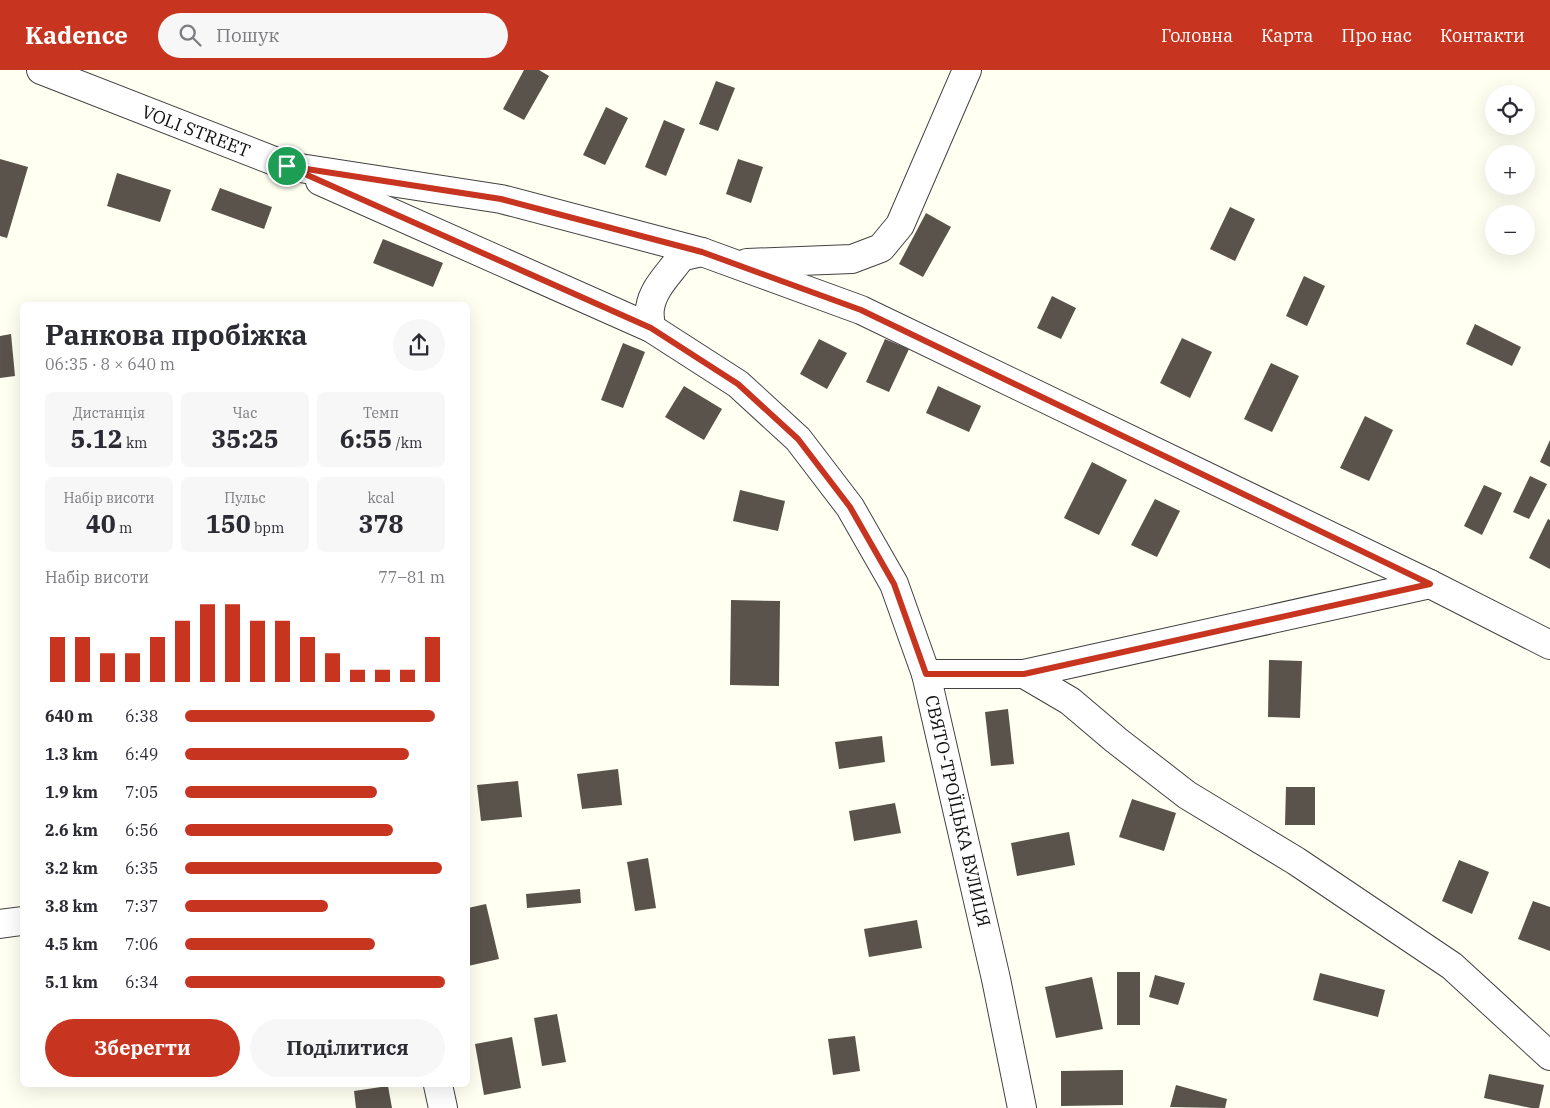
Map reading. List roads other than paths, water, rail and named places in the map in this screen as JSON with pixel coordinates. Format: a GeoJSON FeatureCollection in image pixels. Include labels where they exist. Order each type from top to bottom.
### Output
{"type":"FeatureCollection","features":[{"type":"Feature","properties":{"kind":"street","name":"VOLI STREET"},"geometry":{"type":"LineString","coordinates":[[41,70],[287,166],[501,199],[702,252],[861,310],[1430,584],[1550,645]]}},
{"type":"Feature","properties":{"kind":"street"},"geometry":{"type":"LineString","coordinates":[[733,264],[852,259],[882,248],[900,225],[967,70]]}},
{"type":"Feature","properties":{"kind":"street","name":"СВЯТО-ТРОЇЦЬКА ВУЛИЦЯ"},"geometry":{"type":"LineString","coordinates":[[287,166],[651,328],[738,384],[798,439],[850,507],[894,584],[926,674],[996,979],[1022,1108]]}},
{"type":"Feature","properties":{"kind":"street"},"geometry":{"type":"LineString","coordinates":[[651,328],[650,309],[655,290],[668,276],[681,257],[702,252]]}},
{"type":"Feature","properties":{"kind":"street"},"geometry":{"type":"LineString","coordinates":[[926,674],[1024,674],[1430,584]]}},
{"type":"Feature","properties":{"kind":"street"},"geometry":{"type":"LineString","coordinates":[[1523,631],[1550,628]]}},
{"type":"Feature","properties":{"kind":"street"},"geometry":{"type":"LineString","coordinates":[[1024,674],[1070,701],[1116,740],[1187,795],[1296,861],[1452,966],[1550,1056]]}},
{"type":"Feature","properties":{"kind":"street"},"geometry":{"type":"LineString","coordinates":[[0,924],[20,921]]}},
{"type":"Feature","properties":{"kind":"street"},"geometry":{"type":"LineString","coordinates":[[438,1087],[443,1108]]}}]}
